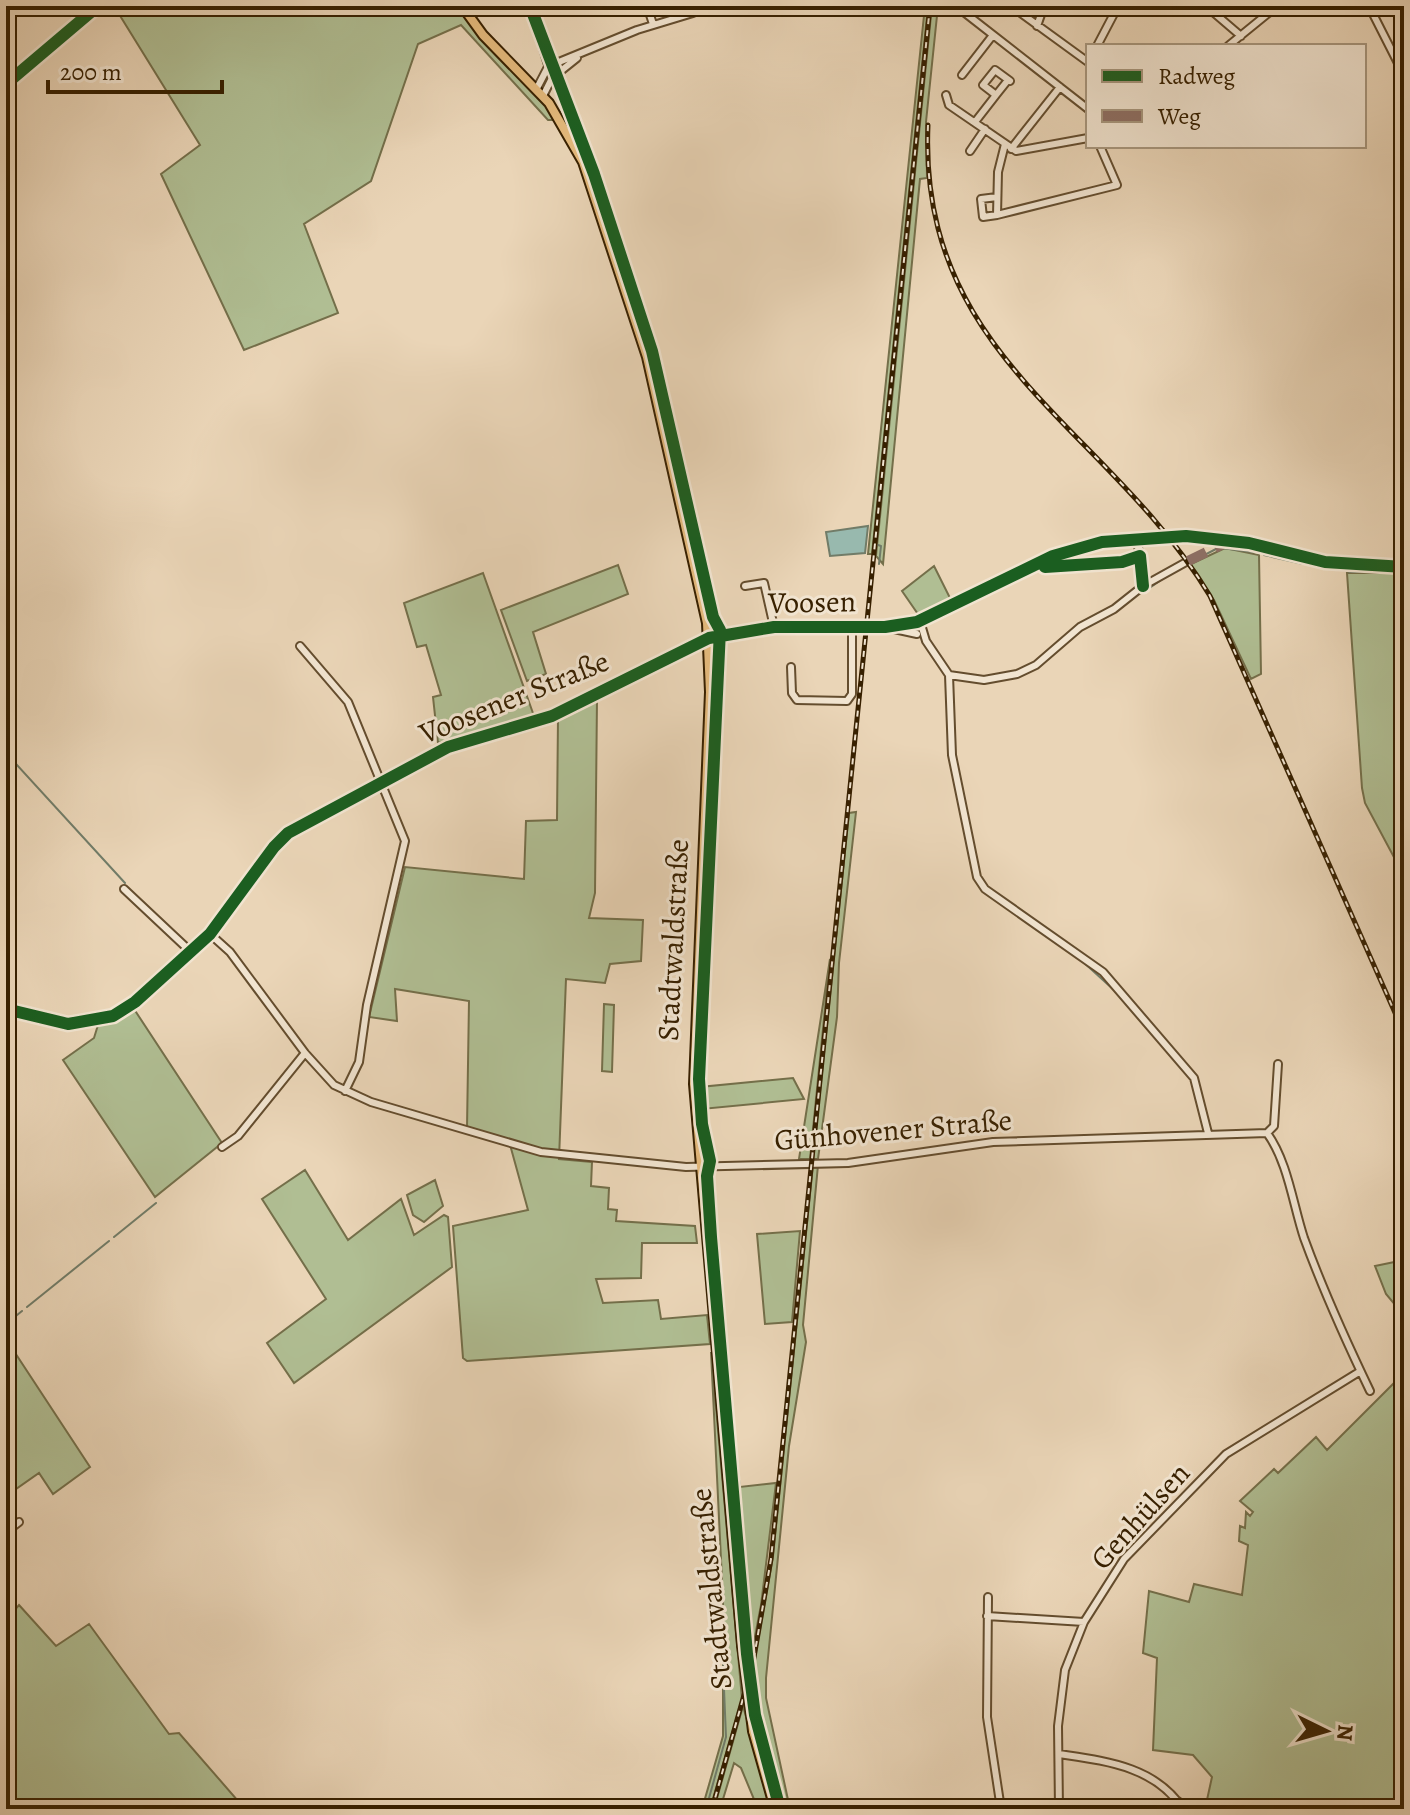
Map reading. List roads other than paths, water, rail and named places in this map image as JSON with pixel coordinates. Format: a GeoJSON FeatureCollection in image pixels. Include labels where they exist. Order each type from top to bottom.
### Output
{"type":"FeatureCollection","features":[{"type":"Feature","properties":{"kind":"main road"},"geometry":{"type":"LineString","coordinates":[[6,84],[98,6]]}},
{"type":"Feature","properties":{"kind":"main road","name":"Stadtwaldstraße"},"geometry":{"type":"LineString","coordinates":[[462,6],[491,45],[540,92],[564,124],[583,162],[638,323],[700,584],[709,638],[708,737],[693,1065],[742,1645],[753,1731],[775,1809]]}},
{"type":"Feature","properties":{"kind":"street"},"geometry":{"type":"LineString","coordinates":[[530,6],[550,62],[552,78]]}},
{"type":"Feature","properties":{"kind":"street"},"geometry":{"type":"LineString","coordinates":[[647,6],[653,24]]}},
{"type":"Feature","properties":{"kind":"street"},"geometry":{"type":"LineString","coordinates":[[956,6],[1086,107]]}},
{"type":"Feature","properties":{"kind":"street"},"geometry":{"type":"LineString","coordinates":[[1011,6],[1086,61]]}},
{"type":"Feature","properties":{"kind":"street"},"geometry":{"type":"LineString","coordinates":[[1037,26],[1044,6]]}},
{"type":"Feature","properties":{"kind":"street"},"geometry":{"type":"LineString","coordinates":[[1098,44],[1118,6]]}},
{"type":"Feature","properties":{"kind":"street"},"geometry":{"type":"LineString","coordinates":[[1206,6],[1241,36]]}},
{"type":"Feature","properties":{"kind":"street"},"geometry":{"type":"LineString","coordinates":[[1231,44],[1277,6]]}},
{"type":"Feature","properties":{"kind":"street"},"geometry":{"type":"LineString","coordinates":[[1369,6],[1404,75]]}},
{"type":"Feature","properties":{"kind":"street"},"geometry":{"type":"LineString","coordinates":[[550,62],[554,64],[579,55],[692,9]]}},
{"type":"Feature","properties":{"kind":"street"},"geometry":{"type":"LineString","coordinates":[[962,75],[993,35]]}},
{"type":"Feature","properties":{"kind":"street"},"geometry":{"type":"LineString","coordinates":[[540,92],[579,55]]}},
{"type":"Feature","properties":{"kind":"street"},"geometry":{"type":"LineString","coordinates":[[540,92],[550,62]]}},
{"type":"Feature","properties":{"kind":"street"},"geometry":{"type":"LineString","coordinates":[[975,122],[1009,80],[995,70],[983,85],[996,95]]}},
{"type":"Feature","properties":{"kind":"street"},"geometry":{"type":"LineString","coordinates":[[997,215],[998,172],[1008,146],[1060,87]]}},
{"type":"Feature","properties":{"kind":"street"},"geometry":{"type":"LineString","coordinates":[[946,95],[949,105],[1008,146],[1029,151],[1086,138]]}},
{"type":"Feature","properties":{"kind":"street"},"geometry":{"type":"LineString","coordinates":[[970,151],[985,129]]}},
{"type":"Feature","properties":{"kind":"street"},"geometry":{"type":"LineString","coordinates":[[997,197],[981,199],[983,217],[1117,185],[1101,148]]}},
{"type":"Feature","properties":{"kind":"street"},"geometry":{"type":"LineString","coordinates":[[885,627],[920,621],[1053,556],[1102,542],[1186,536],[1229,540],[1347,565],[1404,567]]}},
{"type":"Feature","properties":{"kind":"street"},"geometry":{"type":"LineString","coordinates":[[1137,538],[1143,586]]}},
{"type":"Feature","properties":{"kind":"street"},"geometry":{"type":"LineString","coordinates":[[949,675],[984,680],[1017,674],[1036,665],[1080,627],[1188,561]]}},
{"type":"Feature","properties":{"kind":"street","name":"Voosen"},"geometry":{"type":"LineString","coordinates":[[745,586],[764,583],[774,627]]}},
{"type":"Feature","properties":{"kind":"street"},"geometry":{"type":"LineString","coordinates":[[920,621],[926,641],[949,675],[952,755],[977,877],[985,889],[1089,960],[1119,989],[1194,1078],[1208,1133],[1215,1137],[1267,1133],[1274,1126],[1278,1064]]}},
{"type":"Feature","properties":{"kind":"street"},"geometry":{"type":"LineString","coordinates":[[911,623],[917,634],[926,641]]}},
{"type":"Feature","properties":{"kind":"street","name":"Voosen"},"geometry":{"type":"LineString","coordinates":[[709,638],[774,627],[885,627],[917,634]]}},
{"type":"Feature","properties":{"kind":"street"},"geometry":{"type":"LineString","coordinates":[[791,667],[792,693],[797,700],[847,701],[852,694],[852,627]]}},
{"type":"Feature","properties":{"kind":"street","name":"Voosener Straße"},"geometry":{"type":"LineString","coordinates":[[6,1009],[45,1020],[92,1022],[113,1016],[135,1002],[210,934],[268,854],[288,833],[448,747],[552,716],[709,638]]}},
{"type":"Feature","properties":{"kind":"street"},"geometry":{"type":"LineString","coordinates":[[300,646],[348,702],[405,841],[367,1005],[359,1062],[345,1091]]}},
{"type":"Feature","properties":{"kind":"street"},"geometry":{"type":"LineString","coordinates":[[124,889],[190,951]]}},
{"type":"Feature","properties":{"kind":"street","name":"Günhovener Straße"},"geometry":{"type":"LineString","coordinates":[[210,934],[230,952],[305,1053],[345,1091],[541,1152],[700,1166],[848,1163],[993,1142],[1208,1133]]}},
{"type":"Feature","properties":{"kind":"street"},"geometry":{"type":"LineString","coordinates":[[222,1147],[238,1136],[305,1053]]}},
{"type":"Feature","properties":{"kind":"street"},"geometry":{"type":"LineString","coordinates":[[1267,1133],[1281,1164],[1311,1257],[1359,1372],[1370,1391]]}},
{"type":"Feature","properties":{"kind":"street","name":"Genhülsen"},"geometry":{"type":"LineString","coordinates":[[1059,1809],[1061,1687],[1084,1622],[1135,1545],[1226,1454],[1359,1372]]}},
{"type":"Feature","properties":{"kind":"street"},"geometry":{"type":"LineString","coordinates":[[6,1532],[19,1522]]}},
{"type":"Feature","properties":{"kind":"street"},"geometry":{"type":"LineString","coordinates":[[988,1597],[987,1717],[1001,1809]]}},
{"type":"Feature","properties":{"kind":"street"},"geometry":{"type":"LineString","coordinates":[[987,1616],[1084,1622]]}},
{"type":"Feature","properties":{"kind":"street"},"geometry":{"type":"LineString","coordinates":[[1059,1754],[1120,1764],[1155,1782],[1183,1809]]}},
{"type":"Feature","properties":{"kind":"street"},"geometry":{"type":"LineString","coordinates":[[1163,1809],[1178,1801]]}},
{"type":"Feature","properties":{"kind":"water"},"geometry":{"type":"Polygon","coordinates":[[[868,526],[865,553],[830,556],[826,532],[868,526]]]}},
{"type":"Feature","properties":{"kind":"waterway"},"geometry":{"type":"LineString","coordinates":[[878,545],[881,546],[879,564]]}},
{"type":"Feature","properties":{"kind":"waterway"},"geometry":{"type":"LineString","coordinates":[[1221,548],[1253,552]]}},
{"type":"Feature","properties":{"kind":"waterway"},"geometry":{"type":"LineString","coordinates":[[1193,561],[1216,549]]}},
{"type":"Feature","properties":{"kind":"waterway"},"geometry":{"type":"LineString","coordinates":[[1264,555],[1303,564]]}},
{"type":"Feature","properties":{"kind":"waterway"},"geometry":{"type":"LineString","coordinates":[[1390,572],[1404,570]]}},
{"type":"Feature","properties":{"kind":"waterway"},"geometry":{"type":"LineString","coordinates":[[1349,572],[1385,572]]}},
{"type":"Feature","properties":{"kind":"waterway"},"geometry":{"type":"LineString","coordinates":[[1148,589],[1167,576]]}},
{"type":"Feature","properties":{"kind":"waterway"},"geometry":{"type":"LineString","coordinates":[[6,753],[125,883]]}},
{"type":"Feature","properties":{"kind":"waterway"},"geometry":{"type":"LineString","coordinates":[[962,787],[971,833]]}},
{"type":"Feature","properties":{"kind":"waterway"},"geometry":{"type":"LineString","coordinates":[[989,896],[1014,913]]}},
{"type":"Feature","properties":{"kind":"waterway"},"geometry":{"type":"LineString","coordinates":[[1081,960],[1115,991]]}},
{"type":"Feature","properties":{"kind":"waterway"},"geometry":{"type":"LineString","coordinates":[[114,1237],[156,1203]]}},
{"type":"Feature","properties":{"kind":"waterway"},"geometry":{"type":"LineString","coordinates":[[27,1307],[109,1241]]}},
{"type":"Feature","properties":{"kind":"waterway"},"geometry":{"type":"LineString","coordinates":[[6,1324],[22,1311]]}},
{"type":"Feature","properties":{"kind":"waterway"},"geometry":{"type":"LineString","coordinates":[[723,1646],[724,1682]]}},
{"type":"Feature","properties":{"kind":"waterway"},"geometry":{"type":"LineString","coordinates":[[706,1809],[726,1737],[724,1689]]}},
{"type":"Feature","properties":{"kind":"railway"},"geometry":{"type":"LineString","coordinates":[[712,1809],[753,1663],[771,1559],[930,6]]}},
{"type":"Feature","properties":{"kind":"railway"},"geometry":{"type":"LineString","coordinates":[[928,125],[933,205],[953,273],[986,332],[1027,384],[1168,536],[1210,596],[1404,1033]]}}]}
